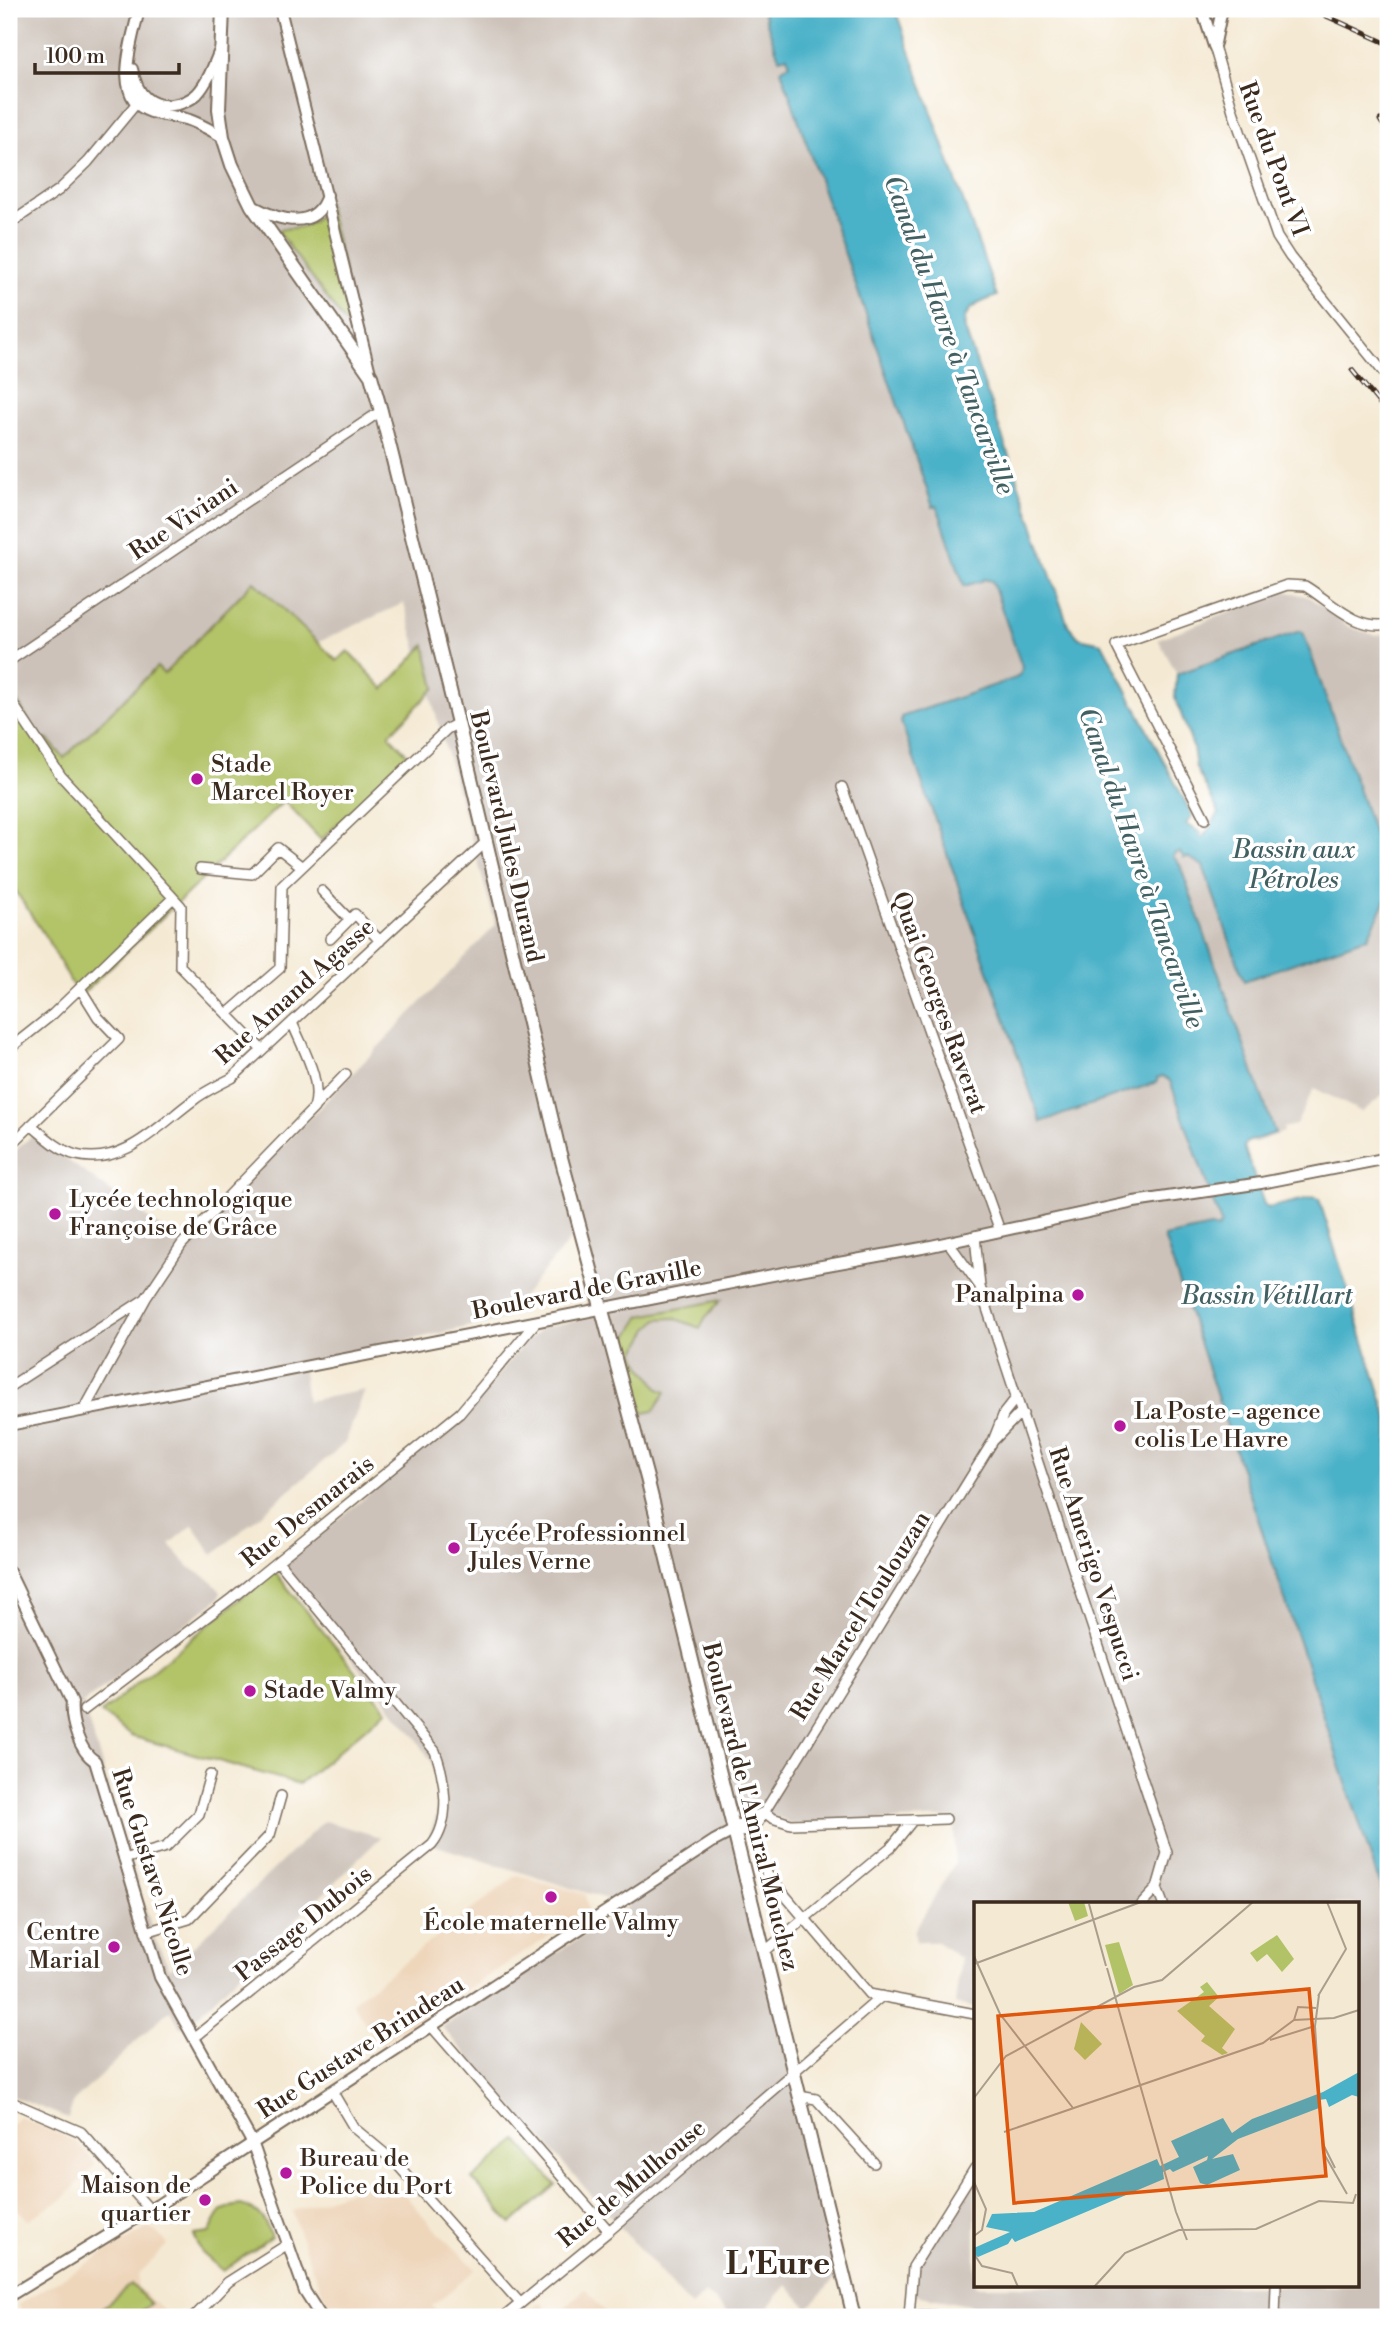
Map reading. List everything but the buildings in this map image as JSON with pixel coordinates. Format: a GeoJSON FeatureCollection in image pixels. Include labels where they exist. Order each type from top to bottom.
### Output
{"type":"FeatureCollection","features":[{"type":"Feature","properties":{"kind":"main road","name":"Boulevard Jules Durand"},"geometry":{"type":"LineString","coordinates":[[223,10],[219,109],[223,137],[232,165],[252,206],[371,376],[458,723],[559,1150],[602,1308]]}},
{"type":"Feature","properties":{"kind":"main road","name":"Boulevard de l'Amiral Mouchez"},"geometry":{"type":"LineString","coordinates":[[602,1308],[647,1478],[764,1952],[789,2076],[799,2096],[854,2317]]}},
{"type":"Feature","properties":{"kind":"street"},"geometry":{"type":"LineString","coordinates":[[139,9],[129,59],[128,88],[150,112],[190,120],[223,137]]}},
{"type":"Feature","properties":{"kind":"street","name":"Boulevard Jules Durand"},"geometry":{"type":"LineString","coordinates":[[280,9],[371,376]]}},
{"type":"Feature","properties":{"kind":"street"},"geometry":{"type":"LineString","coordinates":[[1202,9],[1214,46]]}},
{"type":"Feature","properties":{"kind":"street"},"geometry":{"type":"LineString","coordinates":[[1214,46],[1223,9]]}},
{"type":"Feature","properties":{"kind":"street","name":"Rue du Pont VI"},"geometry":{"type":"LineString","coordinates":[[1214,46],[1233,111],[1277,237],[1388,378]]}},
{"type":"Feature","properties":{"kind":"street","name":"Boulevard Jules Durand"},"geometry":{"type":"LineString","coordinates":[[140,99],[172,105],[185,102],[197,94],[220,49]]}},
{"type":"Feature","properties":{"kind":"street"},"geometry":{"type":"LineString","coordinates":[[9,224],[59,190],[88,162],[140,99]]}},
{"type":"Feature","properties":{"kind":"street"},"geometry":{"type":"LineString","coordinates":[[252,206],[287,221],[301,219],[318,212],[327,195]]}},
{"type":"Feature","properties":{"kind":"street","name":"Rue Viviani"},"geometry":{"type":"LineString","coordinates":[[9,661],[381,411]]}},
{"type":"Feature","properties":{"kind":"street"},"geometry":{"type":"LineString","coordinates":[[1205,819],[1116,645],[1296,584],[1305,586],[1355,620],[1380,626],[1388,624]]}},
{"type":"Feature","properties":{"kind":"street"},"geometry":{"type":"LineString","coordinates":[[9,698],[61,776],[181,906],[180,966],[262,1050]]}},
{"type":"Feature","properties":{"kind":"street"},"geometry":{"type":"LineString","coordinates":[[227,1014],[280,968],[282,886],[447,729],[458,723]]}},
{"type":"Feature","properties":{"kind":"street","name":"Quai Georges Raverat"},"geometry":{"type":"LineString","coordinates":[[842,788],[1000,1231]]}},
{"type":"Feature","properties":{"kind":"street","name":"Rue Amand Agasse"},"geometry":{"type":"LineString","coordinates":[[31,1125],[73,1155],[95,1157],[117,1152],[144,1138],[197,1097],[232,1078],[486,842]]}},
{"type":"Feature","properties":{"kind":"street"},"geometry":{"type":"LineString","coordinates":[[200,869],[252,874],[278,848],[302,866]]}},
{"type":"Feature","properties":{"kind":"street"},"geometry":{"type":"LineString","coordinates":[[323,891],[349,919]]}},
{"type":"Feature","properties":{"kind":"street"},"geometry":{"type":"LineString","coordinates":[[9,1049],[53,1014],[173,898]]}},
{"type":"Feature","properties":{"kind":"street"},"geometry":{"type":"LineString","coordinates":[[330,939],[355,914],[380,941]]}},
{"type":"Feature","properties":{"kind":"street"},"geometry":{"type":"LineString","coordinates":[[9,1147],[119,1039],[98,1017],[80,988]]}},
{"type":"Feature","properties":{"kind":"street"},"geometry":{"type":"LineString","coordinates":[[292,1022],[314,1078],[317,1090],[314,1108]]}},
{"type":"Feature","properties":{"kind":"street"},"geometry":{"type":"LineString","coordinates":[[84,1410],[146,1298],[182,1244],[346,1074]]}},
{"type":"Feature","properties":{"kind":"street","name":"Boulevard de Graville"},"geometry":{"type":"LineString","coordinates":[[9,1425],[1174,1196],[1261,1183],[1388,1158]]}},
{"type":"Feature","properties":{"kind":"street","name":"Rue Amerigo Vespucci"},"geometry":{"type":"LineString","coordinates":[[975,1236],[981,1286],[1167,1853],[1157,1888]]}},
{"type":"Feature","properties":{"kind":"street","name":"Rue Amerigo Vespucci"},"geometry":{"type":"LineString","coordinates":[[948,1242],[981,1286]]}},
{"type":"Feature","properties":{"kind":"street"},"geometry":{"type":"LineString","coordinates":[[9,1387],[146,1298]]}},
{"type":"Feature","properties":{"kind":"street","name":"Rue Desmarais"},"geometry":{"type":"LineString","coordinates":[[85,1710],[278,1561],[460,1413],[536,1322]]}},
{"type":"Feature","properties":{"kind":"street","name":"Rue Marcel Toulouzan"},"geometry":{"type":"LineString","coordinates":[[733,1831],[748,1819],[764,1812],[993,1441],[1004,1413],[1017,1397]]}},
{"type":"Feature","properties":{"kind":"street","name":"Rue Marcel Toulouzan"},"geometry":{"type":"LineString","coordinates":[[993,1441],[1018,1415],[1023,1414]]}},
{"type":"Feature","properties":{"kind":"street","name":"Passage Dubois"},"geometry":{"type":"LineString","coordinates":[[194,2038],[438,1838],[445,1788],[435,1751],[278,1561]]}},
{"type":"Feature","properties":{"kind":"street","name":"Rue Gustave Nicolle"},"geometry":{"type":"LineString","coordinates":[[9,1572],[70,1698],[71,1714],[86,1755],[95,1761],[160,1977],[252,2142],[306,2292],[321,2317]]}},
{"type":"Feature","properties":{"kind":"street"},"geometry":{"type":"LineString","coordinates":[[124,1859],[166,1847],[199,1814],[210,1775]]}},
{"type":"Feature","properties":{"kind":"street"},"geometry":{"type":"LineString","coordinates":[[146,1932],[189,1919],[271,1835],[281,1796]]}},
{"type":"Feature","properties":{"kind":"street"},"geometry":{"type":"LineString","coordinates":[[764,1812],[781,1822],[791,1824],[947,1819]]}},
{"type":"Feature","properties":{"kind":"street"},"geometry":{"type":"LineString","coordinates":[[764,1952],[892,1846],[913,1820]]}},
{"type":"Feature","properties":{"kind":"street","name":"Rue Gustave Brindeau"},"geometry":{"type":"LineString","coordinates":[[9,2296],[150,2210],[733,1831]]}},
{"type":"Feature","properties":{"kind":"street"},"geometry":{"type":"LineString","coordinates":[[766,1873],[869,1994],[974,2014]]}},
{"type":"Feature","properties":{"kind":"street"},"geometry":{"type":"LineString","coordinates":[[1144,1902],[1157,1888],[1162,1902]]}},
{"type":"Feature","properties":{"kind":"street","name":"Rue de Mulhouse"},"geometry":{"type":"LineString","coordinates":[[504,2317],[609,2231],[882,1996]]}},
{"type":"Feature","properties":{"kind":"street"},"geometry":{"type":"LineString","coordinates":[[432,2028],[609,2231]]}},
{"type":"Feature","properties":{"kind":"street"},"geometry":{"type":"LineString","coordinates":[[332,2091],[354,2128],[396,2162],[520,2303]]}},
{"type":"Feature","properties":{"kind":"street"},"geometry":{"type":"LineString","coordinates":[[799,2096],[816,2099],[874,2163]]}},
{"type":"Feature","properties":{"kind":"street"},"geometry":{"type":"LineString","coordinates":[[9,2101],[81,2132],[150,2210]]}},
{"type":"Feature","properties":{"kind":"street"},"geometry":{"type":"LineString","coordinates":[[909,2317],[913,2267],[974,2170]]}},
{"type":"Feature","properties":{"kind":"street"},"geometry":{"type":"LineString","coordinates":[[194,2317],[229,2282],[288,2244]]}},
{"type":"Feature","properties":{"kind":"street"},"geometry":{"type":"LineString","coordinates":[[1275,2317],[1276,2288]]}},
{"type":"Feature","properties":{"kind":"street"},"geometry":{"type":"LineString","coordinates":[[917,2317],[947,2317]]}},
{"type":"Feature","properties":{"kind":"shaded area"},"geometry":{"type":"Polygon","coordinates":[[[9,9],[762,9],[779,58],[787,56],[790,64],[781,71],[933,506],[937,506],[964,586],[985,578],[992,581],[1022,667],[1016,678],[901,717],[901,722],[1041,1121],[1156,1082],[1157,1078],[1163,1076],[1170,1081],[1221,1223],[1217,1229],[1165,1238],[1388,1909],[1388,2317],[1030,2317],[910,2294],[911,2277],[974,2170],[974,2288],[1358,2288],[1358,1902],[974,1902],[974,2008],[955,2004],[961,1958],[937,1942],[916,1942],[914,1931],[955,1863],[954,1818],[791,1824],[764,1812],[748,1832],[734,1831],[844,2278],[834,2280],[808,2308],[787,2285],[759,2317],[733,2317],[705,2293],[691,2307],[442,2027],[629,1906],[427,1843],[436,1816],[439,1791],[432,1763],[417,1739],[278,1569],[467,1413],[524,1343],[543,1327],[590,1318],[575,1234],[504,1319],[302,1364],[307,1401],[365,1390],[345,1443],[213,1555],[193,1525],[170,1544],[189,1567],[209,1579],[221,1592],[219,1598],[83,1703],[155,1939],[170,1969],[324,1821],[381,1837],[197,2016],[181,2028],[171,2011],[164,2015],[74,2101],[68,2118],[9,2095],[9,1156],[33,1135],[186,1246],[496,925],[404,603],[45,767],[9,748],[9,9]]]}},
{"type":"Feature","properties":{"kind":"shaded area"},"geometry":{"type":"Polygon","coordinates":[[[1285,591],[1309,597],[1349,627],[1375,635],[1388,634],[1388,874],[1303,632],[1299,631],[1177,674],[1158,639],[1285,591]]]}},
{"type":"Feature","properties":{"kind":"shaded area"},"geometry":{"type":"Polygon","coordinates":[[[1180,852],[1203,865],[1244,981],[1368,937],[1388,896],[1388,1091],[1362,1112],[1314,1088],[1296,1125],[1283,1128],[1284,1132],[1253,1143],[1252,1141],[1275,1132],[1180,865],[1174,860],[1175,853],[1180,852]]]}},
{"type":"Feature","properties":{"kind":"shaded area"},"geometry":{"type":"Polygon","coordinates":[[[517,1875],[585,1894],[588,1911],[380,2046],[352,2002],[517,1875]]]}},
{"type":"Feature","properties":{"kind":"shaded area"},"geometry":{"type":"Polygon","coordinates":[[[19,2117],[75,2141],[96,2164],[63,2199],[27,2220],[9,2201],[9,2127],[19,2117]]]}},
{"type":"Feature","properties":{"kind":"shaded area"},"geometry":{"type":"Polygon","coordinates":[[[389,2177],[433,2227],[476,2269],[432,2306],[441,2317],[347,2317],[349,2313],[341,2304],[328,2304],[311,2266],[292,2211],[389,2177]]]}},
{"type":"Feature","properties":{"kind":"shaded area"},"geometry":{"type":"Polygon","coordinates":[[[147,2228],[155,2231],[168,2244],[138,2275],[137,2287],[171,2317],[27,2317],[17,2305],[147,2228]]]}},
{"type":"Feature","properties":{"kind":"shaded area"},"geometry":{"type":"Polygon","coordinates":[[[585,2289],[609,2317],[554,2317],[585,2289]]]}},
{"type":"Feature","properties":{"kind":"shaded area"},"geometry":{"type":"Polygon","coordinates":[[[541,2302],[554,2317],[522,2317],[541,2302]]]}},
{"type":"Feature","properties":{"kind":"green space"},"geometry":{"type":"Polygon","coordinates":[[[327,202],[346,280],[351,325],[346,324],[278,231],[311,223],[327,202]]]}},
{"type":"Feature","properties":{"kind":"green space","name":"Stade Marcel Royer"},"geometry":{"type":"Polygon","coordinates":[[[254,581],[337,661],[348,651],[384,689],[425,645],[435,688],[389,735],[409,756],[321,840],[284,801],[79,997],[47,939],[9,881],[9,686],[38,738],[48,740],[64,758],[157,667],[164,674],[254,581]]]}},
{"type":"Feature","properties":{"kind":"green space"},"geometry":{"type":"Polygon","coordinates":[[[721,1300],[700,1328],[674,1318],[658,1319],[649,1329],[635,1353],[658,1389],[666,1392],[654,1411],[643,1413],[625,1341],[641,1316],[721,1300]]]}},
{"type":"Feature","properties":{"kind":"green space","name":"Stade Valmy"},"geometry":{"type":"Polygon","coordinates":[[[274,1571],[387,1710],[299,1784],[131,1736],[101,1713],[274,1571]]]}},
{"type":"Feature","properties":{"kind":"green space"},"geometry":{"type":"Polygon","coordinates":[[[517,2140],[556,2185],[511,2224],[472,2179],[517,2140]]]}},
{"type":"Feature","properties":{"kind":"green space"},"geometry":{"type":"Polygon","coordinates":[[[241,2205],[261,2216],[271,2237],[223,2271],[202,2253],[194,2235],[209,2233],[224,2210],[241,2205]]]}},
{"type":"Feature","properties":{"kind":"green space"},"geometry":{"type":"Polygon","coordinates":[[[131,2284],[151,2304],[134,2317],[91,2317],[131,2284]]]}},
{"type":"Feature","properties":{"kind":"water"},"geometry":{"type":"Polygon","coordinates":[[[762,9],[895,9],[997,296],[969,311],[964,322],[965,330],[1068,625],[1079,638],[1102,643],[1192,815],[1186,824],[1201,833],[1199,837],[1203,837],[1219,813],[1196,768],[1193,747],[1175,697],[1177,674],[1300,631],[1303,632],[1388,874],[1388,896],[1368,937],[1244,981],[1203,866],[1188,857],[1184,858],[1180,852],[1173,856],[1180,865],[1275,1133],[1247,1142],[1244,1147],[1264,1204],[1268,1208],[1314,1197],[1319,1199],[1388,1418],[1388,1909],[1164,1237],[1211,1227],[1217,1229],[1221,1224],[1170,1081],[1163,1076],[1157,1078],[1157,1082],[1041,1122],[901,722],[901,717],[1016,678],[1022,667],[992,581],[983,579],[964,586],[937,506],[933,507],[781,70],[790,64],[787,56],[779,58],[762,9]]]}},
{"type":"Feature","properties":{"kind":"railway"},"geometry":{"type":"LineString","coordinates":[[1311,9],[1388,44]]}},
{"type":"Feature","properties":{"kind":"railway"},"geometry":{"type":"LineString","coordinates":[[1380,120],[1388,132]]}},
{"type":"Feature","properties":{"kind":"railway"},"geometry":{"type":"LineString","coordinates":[[1352,370],[1388,414]]}},
{"type":"Feature","properties":{"kind":"place","name":"Stade Marcel Royer"},"geometry":{"type":"Point","coordinates":[197,779]}},
{"type":"Feature","properties":{"kind":"place","name":"Lycée technologique Françoise de Grâce"},"geometry":{"type":"Point","coordinates":[55,1214]}},
{"type":"Feature","properties":{"kind":"place","name":"Panalpina"},"geometry":{"type":"Point","coordinates":[1078,1295]}},
{"type":"Feature","properties":{"kind":"place","name":"La Poste - agence colis Le Havre"},"geometry":{"type":"Point","coordinates":[1120,1426]}},
{"type":"Feature","properties":{"kind":"place","name":"Lycée Professionnel Jules Verne"},"geometry":{"type":"Point","coordinates":[454,1548]}},
{"type":"Feature","properties":{"kind":"place","name":"Stade Valmy"},"geometry":{"type":"Point","coordinates":[250,1691]}},
{"type":"Feature","properties":{"kind":"place","name":"École maternelle Valmy"},"geometry":{"type":"Point","coordinates":[551,1897]}},
{"type":"Feature","properties":{"kind":"place","name":"Centre Marial"},"geometry":{"type":"Point","coordinates":[114,1947]}},
{"type":"Feature","properties":{"kind":"place","name":"Bureau de Police du Port"},"geometry":{"type":"Point","coordinates":[286,2173]}},
{"type":"Feature","properties":{"kind":"place","name":"Maison de quartier"},"geometry":{"type":"Point","coordinates":[205,2200]}},
{"type":"Feature","properties":{"kind":"district","name":"L'Eure"},"geometry":{"type":"Point","coordinates":[778,2264]}},
{"type":"Feature","properties":{"kind":"water label","name":"Canal du Havre à Tancarville"},"geometry":{"type":"Point","coordinates":[949,335]}},
{"type":"Feature","properties":{"kind":"water label","name":"Bassin aux Pétroles"},"geometry":{"type":"Point","coordinates":[1294,865]}},
{"type":"Feature","properties":{"kind":"water label","name":"Canal du Havre à Tancarville"},"geometry":{"type":"Point","coordinates":[1141,868]}},
{"type":"Feature","properties":{"kind":"water label","name":"Bassin Vétillart"},"geometry":{"type":"Point","coordinates":[1267,1296]}}]}
